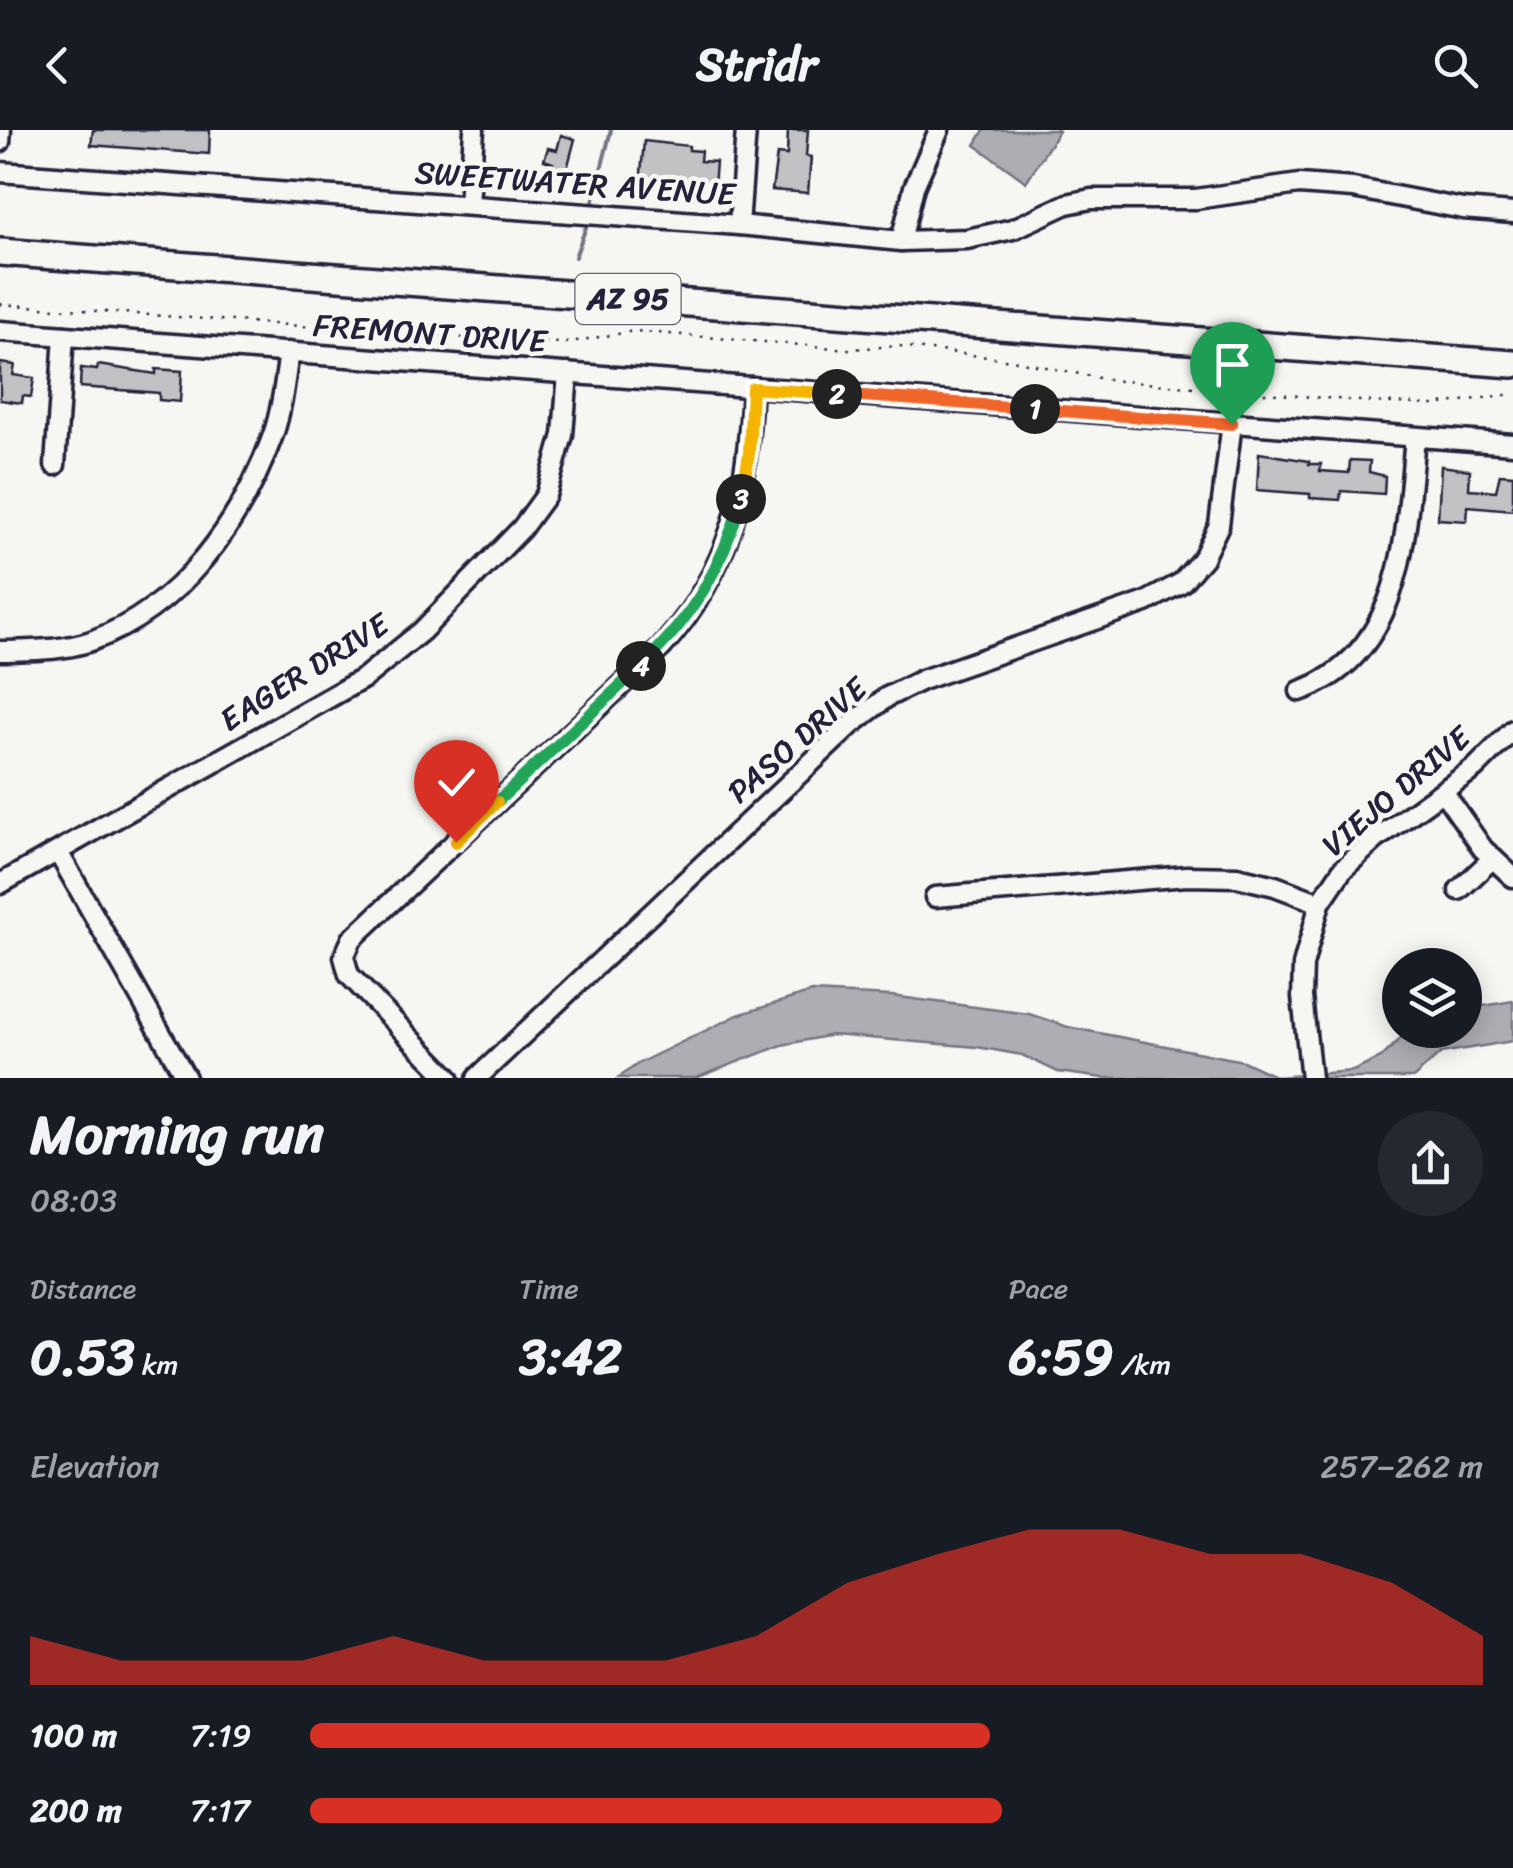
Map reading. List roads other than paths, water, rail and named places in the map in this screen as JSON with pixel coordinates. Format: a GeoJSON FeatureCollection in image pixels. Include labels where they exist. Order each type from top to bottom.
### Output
{"type":"FeatureCollection","features":[{"type":"Feature","properties":{"kind":"highway","name":"AZ 95"},"geometry":{"type":"LineString","coordinates":[[0,252],[1513,364]]}},
{"type":"Feature","properties":{"kind":"street"},"geometry":{"type":"LineString","coordinates":[[0,142],[1,130]]}},
{"type":"Feature","properties":{"kind":"street"},"geometry":{"type":"LineString","coordinates":[[469,205],[474,130]]}},
{"type":"Feature","properties":{"kind":"street"},"geometry":{"type":"LineString","coordinates":[[738,225],[746,130]]}},
{"type":"Feature","properties":{"kind":"street"},"geometry":{"type":"LineString","coordinates":[[901,241],[914,187],[939,130]]}},
{"type":"Feature","properties":{"kind":"street","name":"SWEETWATER AVENUE"},"geometry":{"type":"LineString","coordinates":[[0,172],[738,225],[901,241],[967,239],[1013,229],[1068,204],[1090,199],[1196,199],[1299,184],[1353,188],[1463,210],[1513,212]]}},
{"type":"Feature","properties":{"kind":"street","name":"FREMONT DRIVE"},"geometry":{"type":"LineString","coordinates":[[0,331],[1513,444]]}},
{"type":"Feature","properties":{"kind":"street"},"geometry":{"type":"LineString","coordinates":[[55,465],[64,336]]}},
{"type":"Feature","properties":{"kind":"street"},"geometry":{"type":"LineString","coordinates":[[0,651],[48,650],[88,642],[130,623],[169,596],[224,532],[260,464],[274,432],[289,352]]}},
{"type":"Feature","properties":{"kind":"street","name":"EAGER DRIVE"},"geometry":{"type":"LineString","coordinates":[[0,884],[364,678],[422,632],[522,528],[546,495],[563,435],[568,373]]}},
{"type":"Feature","properties":{"kind":"street"},"geometry":{"type":"LineString","coordinates":[[449,1078],[349,975],[344,958],[352,939],[662,647],[684,621],[715,573],[730,540],[749,454],[752,388]]}},
{"type":"Feature","properties":{"kind":"street","name":"PASO DRIVE"},"geometry":{"type":"LineString","coordinates":[[476,1078],[852,724],[887,698],[922,680],[1146,602],[1181,583],[1203,558],[1219,525],[1232,424]]}},
{"type":"Feature","properties":{"kind":"street"},"geometry":{"type":"LineString","coordinates":[[1300,691],[1324,682],[1345,666],[1384,612],[1399,574],[1415,437]]}},
{"type":"Feature","properties":{"kind":"street","name":"VIEJO DRIVE"},"geometry":{"type":"LineString","coordinates":[[1311,1078],[1302,997],[1303,964],[1320,903],[1343,869],[1365,849],[1476,768],[1513,730]]}},
{"type":"Feature","properties":{"kind":"street"},"geometry":{"type":"LineString","coordinates":[[1444,793],[1492,859],[1513,877]]}},
{"type":"Feature","properties":{"kind":"street"},"geometry":{"type":"LineString","coordinates":[[58,852],[186,1078]]}},
{"type":"Feature","properties":{"kind":"street"},"geometry":{"type":"LineString","coordinates":[[1459,890],[1492,859]]}},
{"type":"Feature","properties":{"kind":"street"},"geometry":{"type":"LineString","coordinates":[[935,897],[1187,876],[1236,877],[1276,886],[1320,903]]}},
{"type":"Feature","properties":{"kind":"waterway"},"geometry":{"type":"LineString","coordinates":[[591,210],[611,130]]}},
{"type":"Feature","properties":{"kind":"waterway"},"geometry":{"type":"LineString","coordinates":[[575,257],[589,219]]}}]}
